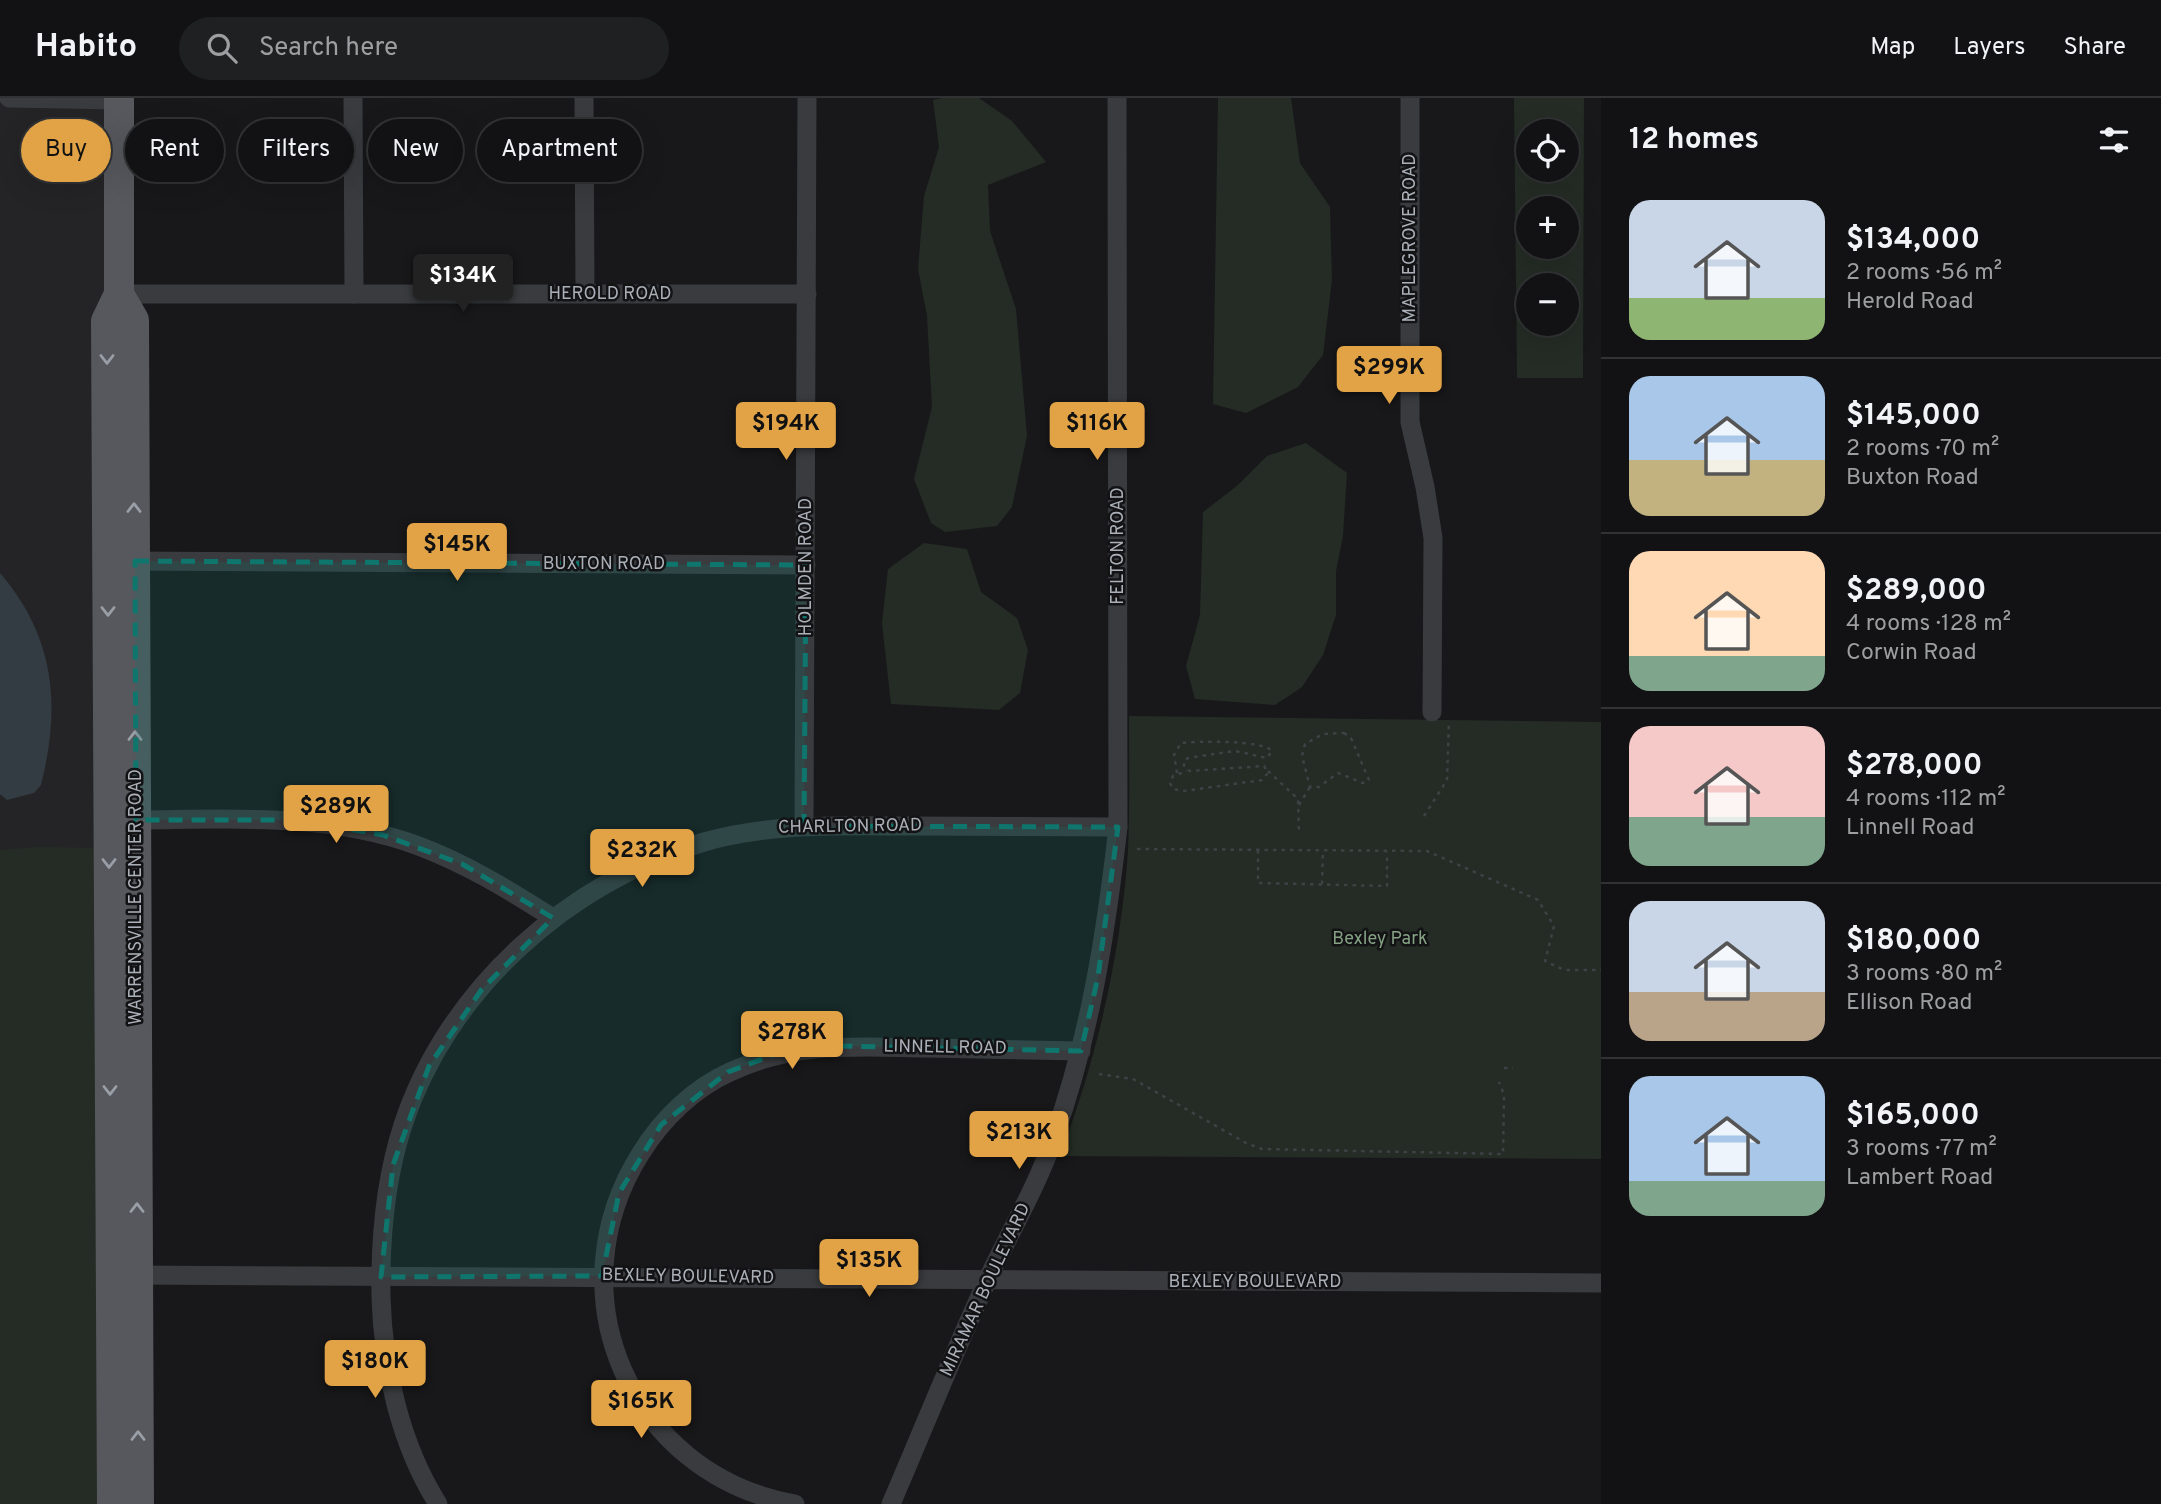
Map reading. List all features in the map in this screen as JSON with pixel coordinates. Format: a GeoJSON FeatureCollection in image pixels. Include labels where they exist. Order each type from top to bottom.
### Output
{"type":"FeatureCollection","features":[{"type":"Feature","properties":{"kind":"main road","name":"WARRENSVILLE CENTER ROAD"},"geometry":{"type":"LineString","coordinates":[[112,1504],[124,1274],[123,820],[121,561],[106,321],[119,294],[119,99]]}},
{"type":"Feature","properties":{"kind":"main road","name":"WARRENSVILLE CENTER ROAD"},"geometry":{"type":"LineString","coordinates":[[124,1274],[139,1504]]}},
{"type":"Feature","properties":{"kind":"street"},"geometry":{"type":"LineString","coordinates":[[9,98],[119,99]]}},
{"type":"Feature","properties":{"kind":"street"},"geometry":{"type":"LineString","coordinates":[[353,98],[354,294]]}},
{"type":"Feature","properties":{"kind":"street"},"geometry":{"type":"LineString","coordinates":[[584,98],[585,294]]}},
{"type":"Feature","properties":{"kind":"street","name":"HOLMDEN ROAD"},"geometry":{"type":"LineString","coordinates":[[804,826],[807,98]]}},
{"type":"Feature","properties":{"kind":"street","name":"FELTON ROAD"},"geometry":{"type":"LineString","coordinates":[[1117,98],[1118,827]]}},
{"type":"Feature","properties":{"kind":"street","name":"MAPLEGROVE ROAD"},"geometry":{"type":"LineString","coordinates":[[1410,98],[1409,422],[1425,487],[1433,538],[1440,716]]}},
{"type":"Feature","properties":{"kind":"street","name":"HEROLD ROAD"},"geometry":{"type":"LineString","coordinates":[[119,294],[807,294]]}},
{"type":"Feature","properties":{"kind":"street","name":"BUXTON ROAD"},"geometry":{"type":"LineString","coordinates":[[121,561],[806,565]]}},
{"type":"Feature","properties":{"kind":"street"},"geometry":{"type":"LineString","coordinates":[[123,820],[298,820],[383,835],[463,864],[553,918]]}},
{"type":"Feature","properties":{"kind":"street","name":"CHARLTON ROAD"},"geometry":{"type":"LineString","coordinates":[[438,1504],[419,1465],[396,1401],[385,1346],[381,1277],[387,1197],[403,1125],[429,1066],[482,989],[516,950],[577,900],[680,851],[738,834],[804,826],[1118,827]]}},
{"type":"Feature","properties":{"kind":"street","name":"MIRAMAR BOULEVARD"},"geometry":{"type":"LineString","coordinates":[[891,1504],[987,1281],[1031,1194],[1054,1138],[1081,1051],[1107,926],[1118,827]]}},
{"type":"Feature","properties":{"kind":"street","name":"LINNELL ROAD"},"geometry":{"type":"LineString","coordinates":[[795,1504],[751,1492],[710,1473],[658,1429],[639,1401],[615,1352],[605,1309],[602,1276],[611,1215],[632,1167],[649,1140],[679,1107],[728,1072],[780,1052],[810,1048],[1081,1051]]}},
{"type":"Feature","properties":{"kind":"street","name":"BEXLEY BOULEVARD"},"geometry":{"type":"LineString","coordinates":[[124,1274],[1601,1283]]}},
{"type":"Feature","properties":{"kind":"path"},"geometry":{"type":"LineString","coordinates":[[1424,816],[1447,780],[1440,716]]}},
{"type":"Feature","properties":{"kind":"path"},"geometry":{"type":"LineString","coordinates":[[1299,805],[1310,787],[1302,755],[1305,744],[1323,734],[1343,733],[1349,736],[1369,775],[1368,782],[1363,783],[1341,773],[1319,787],[1310,787]]}},
{"type":"Feature","properties":{"kind":"path"},"geometry":{"type":"LineString","coordinates":[[1177,773],[1174,755],[1181,743],[1262,745],[1272,751],[1267,758],[1235,751],[1188,758],[1184,763],[1187,771]]}},
{"type":"Feature","properties":{"kind":"path"},"geometry":{"type":"LineString","coordinates":[[1268,771],[1262,780],[1179,791],[1170,783],[1177,773],[1187,771],[1245,765],[1264,766],[1295,794],[1299,805],[1299,834]]}},
{"type":"Feature","properties":{"kind":"path"},"geometry":{"type":"LineString","coordinates":[[1138,849],[1427,851],[1538,900],[1554,926],[1545,961],[1564,970],[1601,970]]}},
{"type":"Feature","properties":{"kind":"path"},"geometry":{"type":"LineString","coordinates":[[1258,849],[1258,883],[1387,886],[1387,851]]}},
{"type":"Feature","properties":{"kind":"path"},"geometry":{"type":"LineString","coordinates":[[1322,884],[1323,850]]}},
{"type":"Feature","properties":{"kind":"path"},"geometry":{"type":"LineString","coordinates":[[1504,1068],[1513,1068]]}},
{"type":"Feature","properties":{"kind":"path"},"geometry":{"type":"LineString","coordinates":[[1099,1074],[1133,1079],[1256,1147],[1323,1152],[1503,1154],[1504,1095],[1499,1082]]}},
{"type":"Feature","properties":{"kind":"highlighted area"},"geometry":{"type":"Polygon","coordinates":[[[135,561],[806,565],[804,826],[1118,827],[1098,977],[1081,1051],[837,1046],[781,1052],[728,1072],[661,1125],[619,1193],[602,1276],[381,1277],[393,1165],[429,1066],[482,989],[553,918],[462,864],[383,835],[298,820],[136,820],[135,561]]]}},
{"type":"Feature","properties":{"kind":"shaded area"},"geometry":{"type":"Polygon","coordinates":[[[0,98],[119,98],[95,848],[0,850],[0,98]]]}},
{"type":"Feature","properties":{"kind":"shaded area"},"geometry":{"type":"Polygon","coordinates":[[[0,573],[32,622],[49,673],[51,700],[51,728],[41,785],[34,793],[7,800],[0,794],[0,573]]]}},
{"type":"Feature","properties":{"kind":"green space"},"geometry":{"type":"Polygon","coordinates":[[[979,98],[1012,121],[1046,162],[988,185],[990,231],[1016,309],[1027,436],[1012,507],[997,526],[945,532],[931,523],[914,479],[932,407],[927,316],[918,269],[924,196],[939,147],[933,100],[979,98]]]}},
{"type":"Feature","properties":{"kind":"green space"},"geometry":{"type":"Polygon","coordinates":[[[1218,98],[1291,98],[1300,163],[1330,207],[1332,280],[1323,355],[1298,387],[1246,413],[1213,404],[1218,98]]]}},
{"type":"Feature","properties":{"kind":"green space"},"geometry":{"type":"Polygon","coordinates":[[[1514,98],[1584,98],[1583,378],[1517,378],[1517,336],[1579,336],[1579,273],[1516,273],[1516,285],[1514,98]]]}},
{"type":"Feature","properties":{"kind":"green space"},"geometry":{"type":"Polygon","coordinates":[[[1306,443],[1347,473],[1343,536],[1336,571],[1336,615],[1323,655],[1302,687],[1275,705],[1195,699],[1186,666],[1200,615],[1203,512],[1238,485],[1267,456],[1306,443]]]}},
{"type":"Feature","properties":{"kind":"green space"},"geometry":{"type":"Polygon","coordinates":[[[924,543],[967,549],[981,592],[1017,618],[1028,650],[1020,693],[999,710],[891,704],[882,623],[888,569],[924,543]]]}},
{"type":"Feature","properties":{"kind":"green space","name":"Bexley Park"},"geometry":{"type":"Polygon","coordinates":[[[1129,716],[1601,722],[1601,1159],[1059,1156],[1096,1045],[1120,926],[1128,850],[1129,716]]]}},
{"type":"Feature","properties":{"kind":"green space"},"geometry":{"type":"Polygon","coordinates":[[[36,847],[109,848],[112,1504],[0,1504],[0,850],[36,847]]]}}]}
